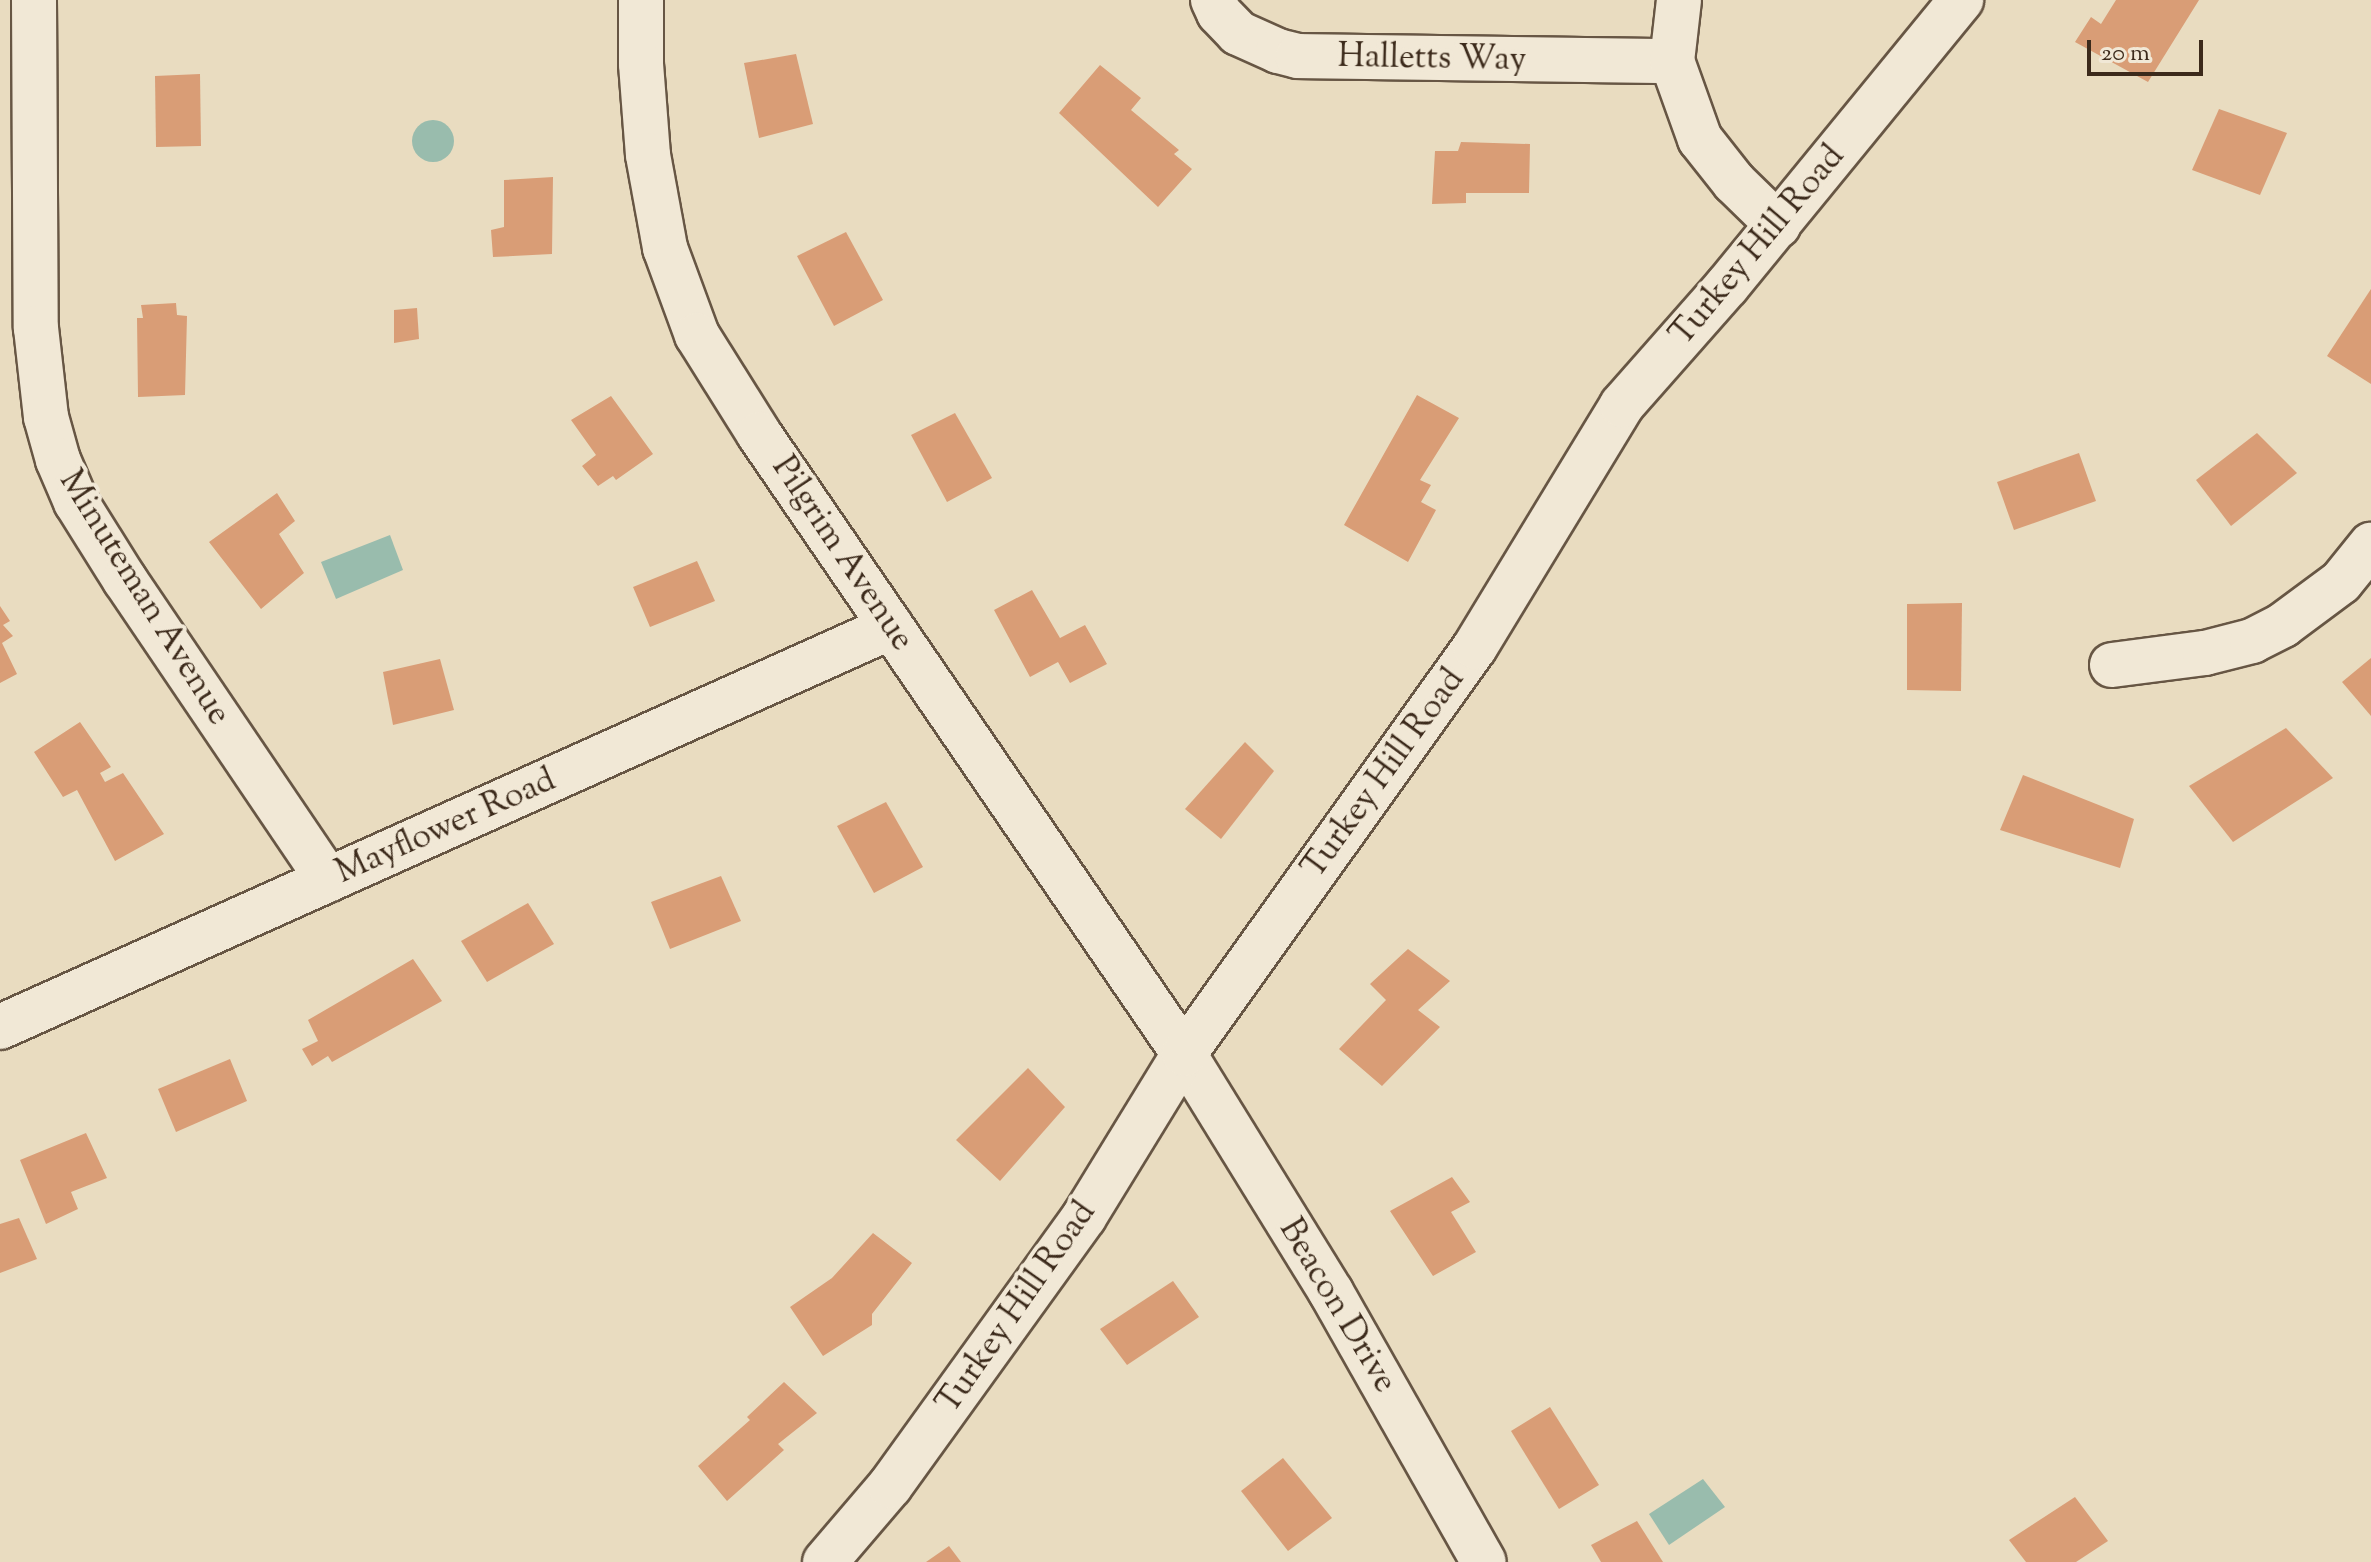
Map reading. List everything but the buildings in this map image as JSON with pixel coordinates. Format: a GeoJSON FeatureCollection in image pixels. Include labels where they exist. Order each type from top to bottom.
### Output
{"type":"FeatureCollection","features":[{"type":"Feature","properties":{"kind":"street","name":"Minuteman Avenue"},"geometry":{"type":"LineString","coordinates":[[34,0],[36,328],[46,417],[58,460],[76,502],[125,580],[328,880]]}},
{"type":"Feature","properties":{"kind":"street","name":"Pilgrim Avenue"},"geometry":{"type":"LineString","coordinates":[[641,0],[641,64],[648,155],[665,248],[697,335],[759,434],[1184,1054]]}},
{"type":"Feature","properties":{"kind":"street","name":"Halletts Way"},"geometry":{"type":"LineString","coordinates":[[1213,0],[1219,13],[1238,33],[1278,51],[1298,56],[1672,61]]}},
{"type":"Feature","properties":{"kind":"street"},"geometry":{"type":"LineString","coordinates":[[1679,0],[1672,61],[1700,139],[1734,182],[1778,225]]}},
{"type":"Feature","properties":{"kind":"street","name":"Turkey Hill Road"},"geometry":{"type":"LineString","coordinates":[[825,1562],[890,1486],[1084,1217],[1184,1054],[1475,647],[1622,405],[1778,225],[1961,0]]}},
{"type":"Feature","properties":{"kind":"street"},"geometry":{"type":"LineString","coordinates":[[2112,665],[2205,653],[2252,641],[2283,625],[2341,582],[2371,545]]}},
{"type":"Feature","properties":{"kind":"street","name":"Mayflower Road"},"geometry":{"type":"LineString","coordinates":[[0,1027],[891,627]]}},
{"type":"Feature","properties":{"kind":"street","name":"Beacon Drive"},"geometry":{"type":"LineString","coordinates":[[1184,1054],[1331,1292],[1484,1562]]}},
{"type":"Feature","properties":{"kind":"shaded area"},"geometry":{"type":"Polygon","coordinates":[[[433,120],[448,126],[454,141],[448,156],[433,162],[418,156],[412,141],[418,126],[433,120]]]}},
{"type":"Feature","properties":{"kind":"shaded area"},"geometry":{"type":"Polygon","coordinates":[[[390,535],[403,570],[336,599],[321,562],[390,535]]]}},
{"type":"Feature","properties":{"kind":"shaded area"},"geometry":{"type":"Polygon","coordinates":[[[1703,1479],[1725,1507],[1669,1545],[1649,1514],[1703,1479]]]}}]}
